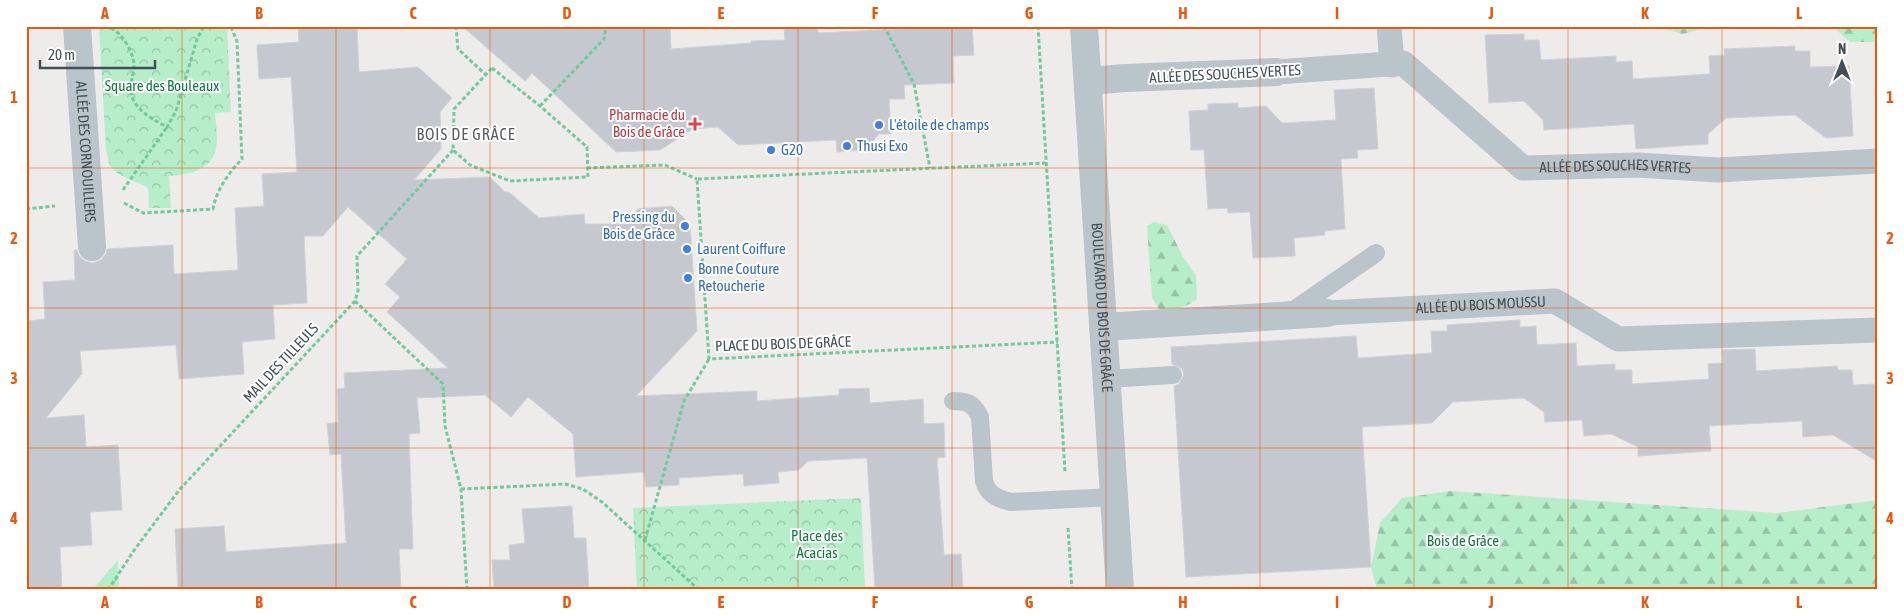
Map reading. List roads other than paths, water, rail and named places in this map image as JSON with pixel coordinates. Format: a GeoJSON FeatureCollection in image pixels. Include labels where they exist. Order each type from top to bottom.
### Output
{"type":"FeatureCollection","features":[{"type":"Feature","properties":{"kind":"street","name":"ALLÉE DES CORNOUILLERS"},"geometry":{"type":"LineString","coordinates":[[77,26],[92,247]]}},
{"type":"Feature","properties":{"kind":"street","name":"BOULEVARD DU BOIS DE GRÂCE"},"geometry":{"type":"LineString","coordinates":[[1084,26],[1120,590]]}},
{"type":"Feature","properties":{"kind":"street"},"geometry":{"type":"LineString","coordinates":[[1389,26],[1392,65]]}},
{"type":"Feature","properties":{"kind":"street","name":"ALLÉE DES SOUCHES VERTES"},"geometry":{"type":"LineString","coordinates":[[1088,81],[1276,72],[1404,63],[1523,168],[1638,165],[1718,170],[1878,161]]}},
{"type":"Feature","properties":{"kind":"street","name":"ALLÉE DU BOIS MOUSSU"},"geometry":{"type":"LineString","coordinates":[[1104,327],[1555,301],[1618,339],[1878,330]]}},
{"type":"Feature","properties":{"kind":"lane"},"geometry":{"type":"LineString","coordinates":[[1286,316],[1376,253]]}},
{"type":"Feature","properties":{"kind":"lane"},"geometry":{"type":"LineString","coordinates":[[1107,379],[1173,375]]}},
{"type":"Feature","properties":{"kind":"lane"},"geometry":{"type":"LineString","coordinates":[[953,400],[967,401],[975,407],[980,416],[984,481],[987,491],[997,498],[1010,502],[1114,497]]}},
{"type":"Feature","properties":{"kind":"place","name":"Pharmacie du Bois de Grâce"},"geometry":{"type":"Point","coordinates":[695,124]}},
{"type":"Feature","properties":{"kind":"place","name":"L'étoile de champs"},"geometry":{"type":"Point","coordinates":[879,125]}},
{"type":"Feature","properties":{"kind":"place","name":"Thusi Exo"},"geometry":{"type":"Point","coordinates":[847,146]}},
{"type":"Feature","properties":{"kind":"place","name":"G20"},"geometry":{"type":"Point","coordinates":[771,150]}},
{"type":"Feature","properties":{"kind":"place","name":"Pressing du Bois de Grâce"},"geometry":{"type":"Point","coordinates":[685,226]}},
{"type":"Feature","properties":{"kind":"place","name":"Laurent Coiffure"},"geometry":{"type":"Point","coordinates":[687,249]}},
{"type":"Feature","properties":{"kind":"place","name":"Bonne Couture Retoucherie"},"geometry":{"type":"Point","coordinates":[688,278]}},
{"type":"Feature","properties":{"kind":"district","name":"BOIS DE GRÂCE"},"geometry":{"type":"Point","coordinates":[466,134]}},
{"type":"Feature","properties":{"kind":"park label","name":"Square des Bouleaux"},"geometry":{"type":"Point","coordinates":[162,86]}},
{"type":"Feature","properties":{"kind":"park label","name":"Bois de Grâce"},"geometry":{"type":"Point","coordinates":[1463,541]}},
{"type":"Feature","properties":{"kind":"park label","name":"Place des Acacias"},"geometry":{"type":"Point","coordinates":[817,544]}}]}
